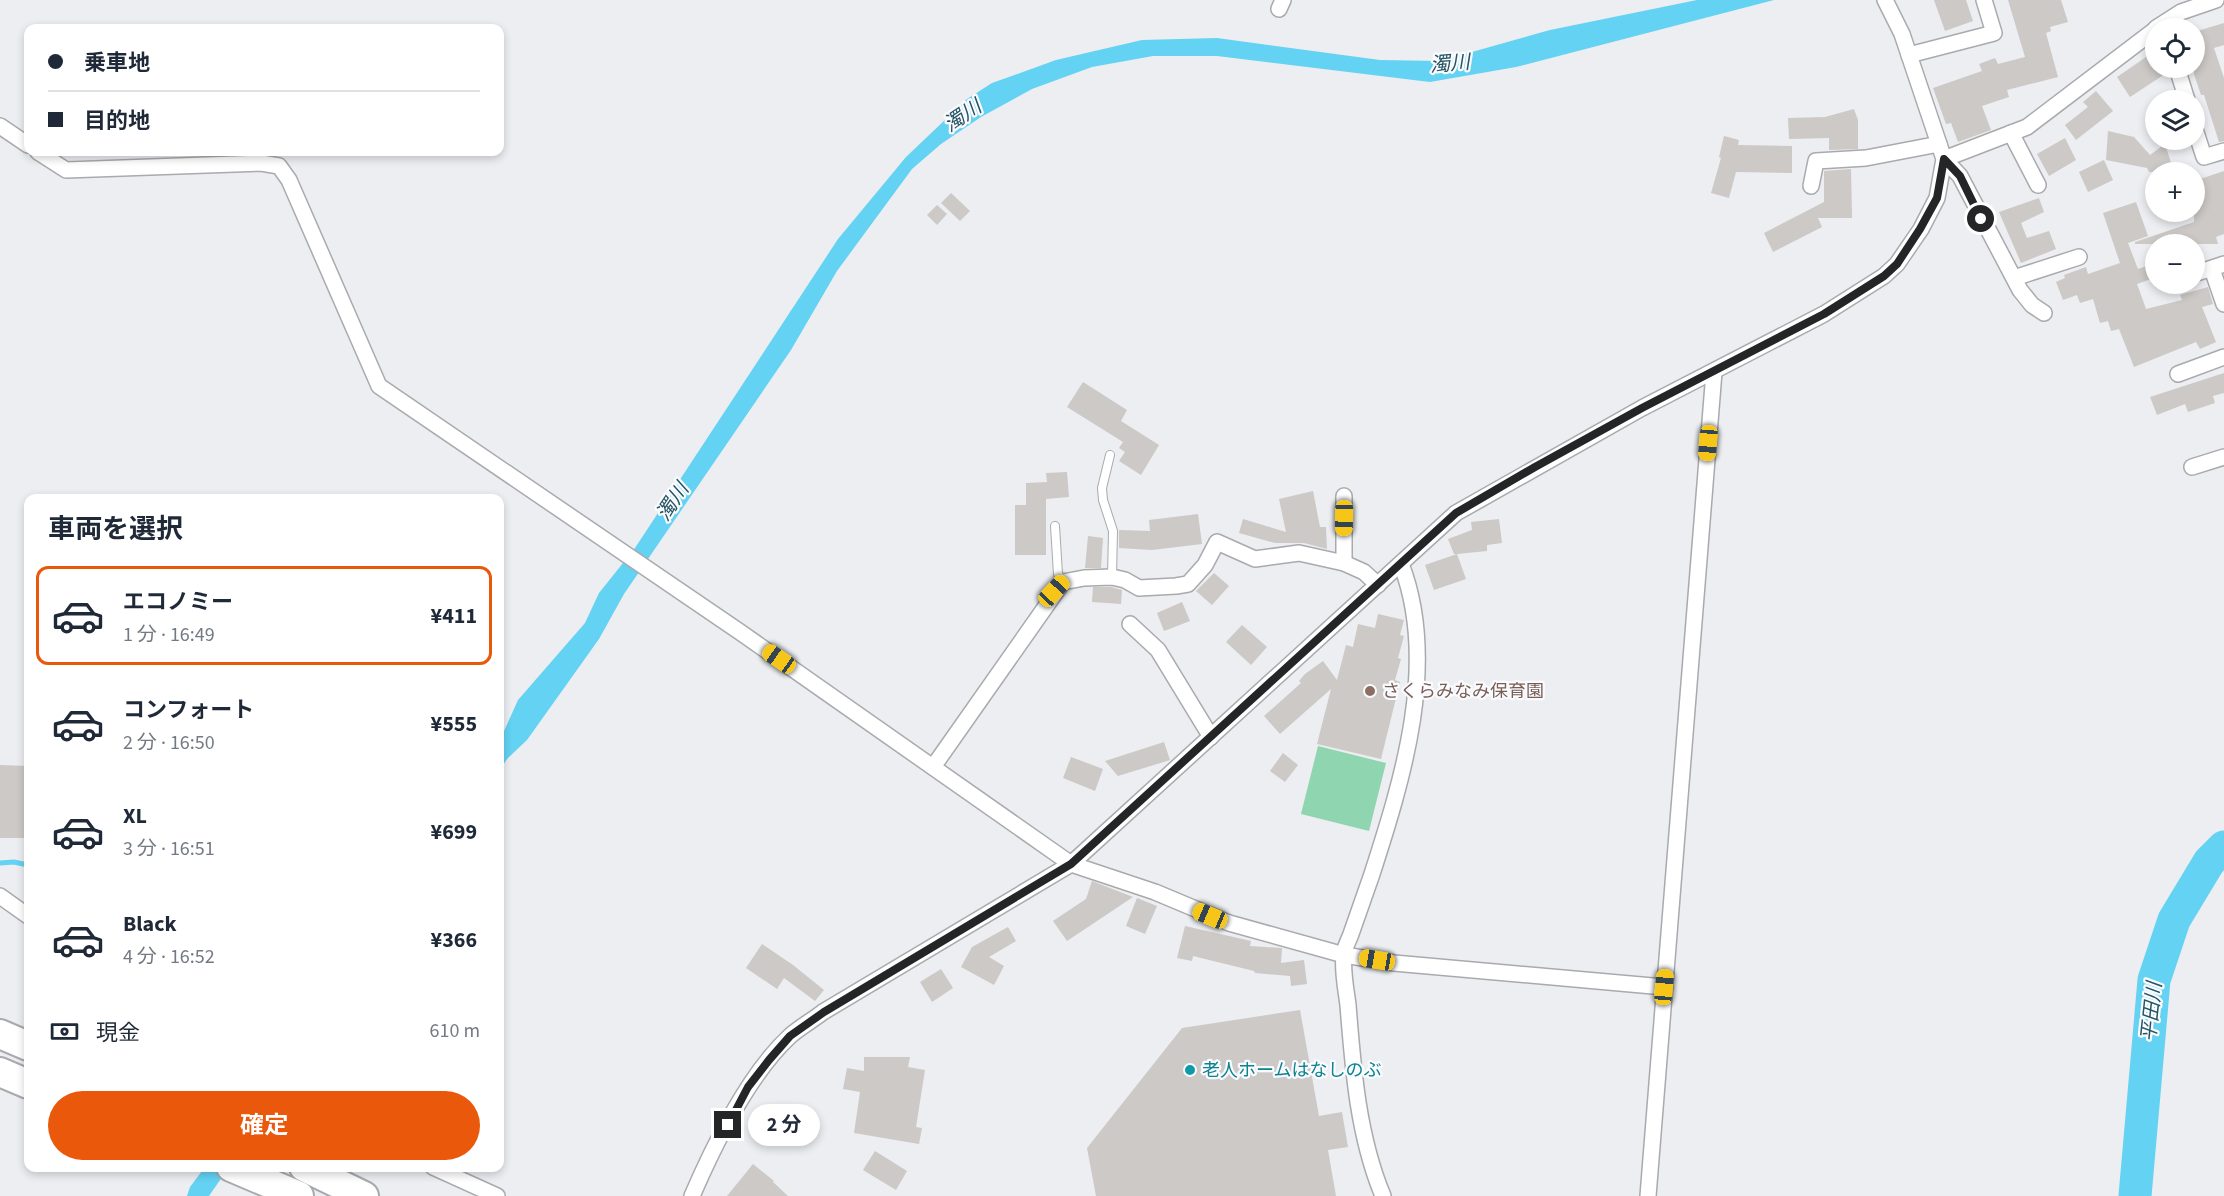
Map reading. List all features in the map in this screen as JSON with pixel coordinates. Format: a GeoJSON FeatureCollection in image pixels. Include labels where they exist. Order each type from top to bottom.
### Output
{"type":"FeatureCollection","features":[{"type":"Feature","properties":{"kind":"highway"},"geometry":{"type":"LineString","coordinates":[[0,1034],[24,1045]]}},
{"type":"Feature","properties":{"kind":"highway"},"geometry":{"type":"LineString","coordinates":[[0,1072],[24,1081]]}},
{"type":"Feature","properties":{"kind":"highway"},"geometry":{"type":"LineString","coordinates":[[244,1172],[299,1196]]}},
{"type":"Feature","properties":{"kind":"highway"},"geometry":{"type":"LineString","coordinates":[[314,1172],[363,1196]]}},
{"type":"Feature","properties":{"kind":"street"},"geometry":{"type":"LineString","coordinates":[[1886,0],[1909,55],[1942,152],[1960,176],[2014,278],[2032,305],[2044,313]]}},
{"type":"Feature","properties":{"kind":"street"},"geometry":{"type":"LineString","coordinates":[[1909,55],[1994,33],[1984,0]]}},
{"type":"Feature","properties":{"kind":"street"},"geometry":{"type":"LineString","coordinates":[[2173,18],[2181,12],[2216,0]]}},
{"type":"Feature","properties":{"kind":"street"},"geometry":{"type":"LineString","coordinates":[[1811,186],[1816,161],[1942,152],[2027,127],[2145,38]]}},
{"type":"Feature","properties":{"kind":"street"},"geometry":{"type":"LineString","coordinates":[[0,126],[24,142]]}},
{"type":"Feature","properties":{"kind":"street"},"geometry":{"type":"LineString","coordinates":[[2011,133],[2038,185]]}},
{"type":"Feature","properties":{"kind":"street"},"geometry":{"type":"LineString","coordinates":[[2202,150],[2204,157],[2224,152]]}},
{"type":"Feature","properties":{"kind":"street"},"geometry":{"type":"LineString","coordinates":[[692,1196],[708,1160],[748,1087],[790,1036],[824,1012],[1071,864],[1456,513],[1642,408],[1824,314],[1884,276],[1897,264],[1937,198],[1942,152]]}},
{"type":"Feature","properties":{"kind":"street"},"geometry":{"type":"LineString","coordinates":[[44,156],[66,170],[261,163],[279,166],[289,180],[379,386],[602,537],[1071,864],[1155,892],[1229,923],[1344,955],[1394,963],[1664,987]]}},
{"type":"Feature","properties":{"kind":"street"},"geometry":{"type":"LineString","coordinates":[[2014,278],[2079,257]]}},
{"type":"Feature","properties":{"kind":"street"},"geometry":{"type":"LineString","coordinates":[[2218,267],[2224,304]]}},
{"type":"Feature","properties":{"kind":"street"},"geometry":{"type":"LineString","coordinates":[[2178,374],[2224,357]]}},
{"type":"Feature","properties":{"kind":"street"},"geometry":{"type":"LineString","coordinates":[[1648,1196],[1714,372]]}},
{"type":"Feature","properties":{"kind":"street"},"geometry":{"type":"LineString","coordinates":[[2192,466],[2224,457]]}},
{"type":"Feature","properties":{"kind":"street"},"geometry":{"type":"LineString","coordinates":[[1344,496],[1344,563]]}},
{"type":"Feature","properties":{"kind":"street"},"geometry":{"type":"LineString","coordinates":[[933,767],[1063,582],[1084,578],[1112,577],[1125,580],[1138,588],[1188,584],[1205,565],[1217,542],[1255,559],[1299,553],[1344,563],[1364,572],[1378,585]]}},
{"type":"Feature","properties":{"kind":"street"},"geometry":{"type":"LineString","coordinates":[[1383,1196],[1375,1177],[1364,1134],[1355,1080],[1344,955],[1394,805],[1411,730],[1417,662],[1415,608],[1401,564]]}},
{"type":"Feature","properties":{"kind":"street"},"geometry":{"type":"LineString","coordinates":[[1130,624],[1158,650],[1211,737]]}},
{"type":"Feature","properties":{"kind":"street"},"geometry":{"type":"LineString","coordinates":[[0,896],[24,913]]}},
{"type":"Feature","properties":{"kind":"street"},"geometry":{"type":"LineString","coordinates":[[445,1172],[496,1196]]}},
{"type":"Feature","properties":{"kind":"lane"},"geometry":{"type":"LineString","coordinates":[[1110,455],[1102,488],[1103,500],[1113,531],[1112,577]]}},
{"type":"Feature","properties":{"kind":"lane"},"geometry":{"type":"LineString","coordinates":[[1055,525],[1058,574],[1063,582]]}},
{"type":"Feature","properties":{"kind":"green space"},"geometry":{"type":"Polygon","coordinates":[[[1318,746],[1386,763],[1369,831],[1301,814],[1318,746]]]}},
{"type":"Feature","properties":{"kind":"water","name":"濁川"},"geometry":{"type":"Polygon","coordinates":[[[1697,0],[1774,0],[1516,67],[1430,82],[1217,56],[1153,56],[1092,67],[1032,89],[981,117],[941,144],[912,169],[837,271],[791,350],[624,594],[599,639],[527,740],[504,764],[504,731],[518,700],[585,623],[599,593],[635,548],[838,239],[906,157],[967,99],[992,83],[1056,60],[1142,40],[1217,38],[1380,60],[1440,61],[1550,30],[1697,0]]]}},
{"type":"Feature","properties":{"kind":"water"},"geometry":{"type":"Polygon","coordinates":[[[201,1172],[226,1172],[209,1196],[187,1196],[190,1187],[201,1172]]]}},
{"type":"Feature","properties":{"kind":"building"},"geometry":{"type":"Polygon","coordinates":[[[1934,0],[1966,0],[1973,21],[1945,31],[1934,0]]]}},
{"type":"Feature","properties":{"kind":"building"},"geometry":{"type":"Polygon","coordinates":[[[2008,0],[2061,0],[2068,22],[2050,27],[2051,31],[2046,33],[2058,77],[2007,90],[2009,97],[1982,106],[1991,130],[1958,142],[1951,123],[1946,124],[1933,88],[1982,71],[1979,64],[1995,58],[1998,64],[2025,57],[2008,0]]]}},
{"type":"Feature","properties":{"kind":"building"},"geometry":{"type":"Polygon","coordinates":[[[2224,23],[2224,45],[2214,48],[2224,78],[2224,141],[2219,142],[2205,98],[2205,90],[2199,90],[2195,78],[2205,78],[2205,29],[2224,23]]]}},
{"type":"Feature","properties":{"kind":"building"},"geometry":{"type":"Polygon","coordinates":[[[2145,58],[2145,78],[2159,78],[2130,97],[2117,77],[2145,58]]]}},
{"type":"Feature","properties":{"kind":"building"},"geometry":{"type":"Polygon","coordinates":[[[2096,91],[2113,111],[2076,140],[2065,125],[2088,107],[2083,102],[2096,91]]]}},
{"type":"Feature","properties":{"kind":"building"},"geometry":{"type":"Polygon","coordinates":[[[1854,109],[1858,120],[1858,149],[1829,150],[1829,138],[1789,139],[1788,118],[1825,117],[1854,109]]]}},
{"type":"Feature","properties":{"kind":"building"},"geometry":{"type":"Polygon","coordinates":[[[2108,131],[2134,137],[2150,155],[2157,150],[2167,150],[2171,162],[2145,162],[2145,168],[2106,160],[2108,131]]]}},
{"type":"Feature","properties":{"kind":"building"},"geometry":{"type":"Polygon","coordinates":[[[1724,136],[1739,140],[1738,145],[1792,146],[1792,173],[1736,172],[1729,198],[1711,193],[1721,158],[1719,157],[1724,136]]]}},
{"type":"Feature","properties":{"kind":"building"},"geometry":{"type":"Polygon","coordinates":[[[2065,138],[2076,160],[2049,176],[2037,154],[2065,138]]]}},
{"type":"Feature","properties":{"kind":"building"},"geometry":{"type":"Polygon","coordinates":[[[2104,160],[2113,180],[2088,192],[2079,172],[2104,160]]]}},
{"type":"Feature","properties":{"kind":"building"},"geometry":{"type":"Polygon","coordinates":[[[1851,169],[1852,218],[1818,218],[1822,227],[1773,252],[1764,233],[1824,202],[1824,171],[1851,169]]]}},
{"type":"Feature","properties":{"kind":"building"},"geometry":{"type":"Polygon","coordinates":[[[2224,171],[2224,234],[2216,237],[2218,244],[2205,244],[2205,234],[2159,234],[2194,222],[2205,222],[2205,177],[2224,171]]]}},
{"type":"Feature","properties":{"kind":"building"},"geometry":{"type":"Polygon","coordinates":[[[951,193],[970,211],[960,221],[941,203],[951,193]]]}},
{"type":"Feature","properties":{"kind":"building"},"geometry":{"type":"Polygon","coordinates":[[[2039,198],[2044,212],[2021,223],[2027,238],[2049,231],[2056,249],[2021,263],[1999,212],[2039,198]]]}},
{"type":"Feature","properties":{"kind":"building"},"geometry":{"type":"Polygon","coordinates":[[[2136,202],[2147,234],[2128,243],[2138,269],[2145,267],[2145,281],[2137,284],[2146,309],[2182,300],[2180,295],[2184,294],[2205,294],[2205,288],[2208,287],[2213,304],[2202,307],[2216,342],[2200,349],[2196,342],[2134,367],[2119,329],[2111,331],[2108,321],[2100,323],[2093,299],[2080,303],[2077,295],[2063,300],[2056,282],[2065,278],[2064,275],[2086,267],[2088,274],[2120,263],[2103,213],[2136,202]]]}},
{"type":"Feature","properties":{"kind":"building"},"geometry":{"type":"Polygon","coordinates":[[[937,205],[947,214],[937,225],[927,215],[937,205]]]}},
{"type":"Feature","properties":{"kind":"building"},"geometry":{"type":"Polygon","coordinates":[[[2145,239],[2145,244],[2135,244],[2145,239]]]}},
{"type":"Feature","properties":{"kind":"building"},"geometry":{"type":"Polygon","coordinates":[[[2224,373],[2224,393],[2213,396],[2215,403],[2188,412],[2185,404],[2157,415],[2150,397],[2224,373]]]}},
{"type":"Feature","properties":{"kind":"building"},"geometry":{"type":"Polygon","coordinates":[[[1083,382],[1127,410],[1121,421],[1159,445],[1141,475],[1119,461],[1125,452],[1119,448],[1123,442],[1067,407],[1083,382]]]}},
{"type":"Feature","properties":{"kind":"building"},"geometry":{"type":"Polygon","coordinates":[[[1067,472],[1069,497],[1046,499],[1046,555],[1015,555],[1015,505],[1026,505],[1026,483],[1047,482],[1046,473],[1067,472]]]}},
{"type":"Feature","properties":{"kind":"building"},"geometry":{"type":"Polygon","coordinates":[[[1313,491],[1320,527],[1326,527],[1327,549],[1304,543],[1275,543],[1239,533],[1243,519],[1286,532],[1279,499],[1313,491]]]}},
{"type":"Feature","properties":{"kind":"building"},"geometry":{"type":"Polygon","coordinates":[[[1198,514],[1202,544],[1152,550],[1119,548],[1119,530],[1150,531],[1149,520],[1198,514]]]}},
{"type":"Feature","properties":{"kind":"building"},"geometry":{"type":"Polygon","coordinates":[[[1499,519],[1502,543],[1487,545],[1487,551],[1454,554],[1448,539],[1472,530],[1471,522],[1499,519]]]}},
{"type":"Feature","properties":{"kind":"building"},"geometry":{"type":"Polygon","coordinates":[[[1088,536],[1103,538],[1101,568],[1085,568],[1088,536]]]}},
{"type":"Feature","properties":{"kind":"building"},"geometry":{"type":"Polygon","coordinates":[[[1457,554],[1466,579],[1434,590],[1425,565],[1457,554]]]}},
{"type":"Feature","properties":{"kind":"building"},"geometry":{"type":"Polygon","coordinates":[[[1214,573],[1229,586],[1212,605],[1196,591],[1214,573]]]}},
{"type":"Feature","properties":{"kind":"building"},"geometry":{"type":"Polygon","coordinates":[[[1093,587],[1111,587],[1122,590],[1121,604],[1092,602],[1093,587]]]}},
{"type":"Feature","properties":{"kind":"building"},"geometry":{"type":"Polygon","coordinates":[[[1182,602],[1190,621],[1164,631],[1157,613],[1182,602]]]}},
{"type":"Feature","properties":{"kind":"building"},"geometry":{"type":"Polygon","coordinates":[[[1378,614],[1404,620],[1400,635],[1404,636],[1398,658],[1401,659],[1395,680],[1400,682],[1381,759],[1317,744],[1331,689],[1280,734],[1264,716],[1301,683],[1299,681],[1305,674],[1323,661],[1337,680],[1346,645],[1353,647],[1358,624],[1375,628],[1378,614]]]}},
{"type":"Feature","properties":{"kind":"building"},"geometry":{"type":"Polygon","coordinates":[[[1242,625],[1267,647],[1251,665],[1226,642],[1242,625]]]}},
{"type":"Feature","properties":{"kind":"building"},"geometry":{"type":"Polygon","coordinates":[[[1164,742],[1170,760],[1118,776],[1105,761],[1164,742]]]}},
{"type":"Feature","properties":{"kind":"building"},"geometry":{"type":"Polygon","coordinates":[[[1283,753],[1298,765],[1285,782],[1270,771],[1283,753]]]}},
{"type":"Feature","properties":{"kind":"building"},"geometry":{"type":"Polygon","coordinates":[[[1071,757],[1103,769],[1095,791],[1063,778],[1071,757]]]}},
{"type":"Feature","properties":{"kind":"building"},"geometry":{"type":"Polygon","coordinates":[[[0,765],[24,766],[24,838],[0,838],[0,765]]]}},
{"type":"Feature","properties":{"kind":"building"},"geometry":{"type":"Polygon","coordinates":[[[1092,881],[1133,897],[1067,941],[1053,921],[1086,899],[1092,881]]]}},
{"type":"Feature","properties":{"kind":"building"},"geometry":{"type":"Polygon","coordinates":[[[1137,898],[1157,906],[1145,934],[1126,926],[1137,898]]]}},
{"type":"Feature","properties":{"kind":"building"},"geometry":{"type":"Polygon","coordinates":[[[1185,926],[1251,941],[1250,946],[1282,948],[1281,963],[1304,960],[1307,984],[1291,986],[1290,976],[1255,973],[1193,956],[1192,961],[1177,958],[1185,926]]]}},
{"type":"Feature","properties":{"kind":"building"},"geometry":{"type":"Polygon","coordinates":[[[1008,927],[1016,941],[989,957],[1004,966],[994,985],[961,967],[972,947],[1008,927]]]}},
{"type":"Feature","properties":{"kind":"building"},"geometry":{"type":"Polygon","coordinates":[[[762,944],[824,990],[815,1001],[784,978],[777,989],[746,968],[762,944]]]}},
{"type":"Feature","properties":{"kind":"building"},"geometry":{"type":"Polygon","coordinates":[[[941,969],[953,988],[932,1002],[920,982],[941,969]]]}},
{"type":"Feature","properties":{"kind":"building","name":"老人ホームはなしのぶ"},"geometry":{"type":"Polygon","coordinates":[[[1300,1010],[1319,1116],[1342,1112],[1348,1147],[1328,1150],[1336,1196],[1096,1196],[1087,1148],[1182,1028],[1300,1010]]]}},
{"type":"Feature","properties":{"kind":"building"},"geometry":{"type":"Polygon","coordinates":[[[864,1057],[910,1057],[908,1067],[925,1070],[916,1127],[922,1128],[919,1144],[854,1133],[860,1092],[843,1089],[847,1068],[864,1071],[864,1057]]]}},
{"type":"Feature","properties":{"kind":"building"},"geometry":{"type":"Polygon","coordinates":[[[875,1151],[907,1171],[896,1190],[863,1170],[875,1151]]]}},
{"type":"Feature","properties":{"kind":"building"},"geometry":{"type":"Polygon","coordinates":[[[753,1164],[774,1181],[788,1196],[727,1196],[753,1164]]]}},
{"type":"Feature","properties":{"kind":"waterway","name":"平田川"},"geometry":{"type":"LineString","coordinates":[[2135,1196],[2154,980],[2174,920],[2209,862],[2224,847]]}},
{"type":"Feature","properties":{"kind":"waterway"},"geometry":{"type":"LineString","coordinates":[[0,863],[24,864]]}},
{"type":"Feature","properties":{"kind":"place","name":"さくらみなみ保育園"},"geometry":{"type":"Point","coordinates":[1370,691]}},
{"type":"Feature","properties":{"kind":"place","name":"老人ホームはなしのぶ"},"geometry":{"type":"Point","coordinates":[1190,1070]}},
{"type":"Feature","properties":{"kind":"route"},"geometry":{"type":"LineString","coordinates":[[728,1125],[748,1087],[790,1036],[824,1012],[1071,864],[1456,513],[1642,408],[1824,314],[1884,276],[1897,264],[1937,198],[1944,159],[1960,176],[1981,219]]}}]}
